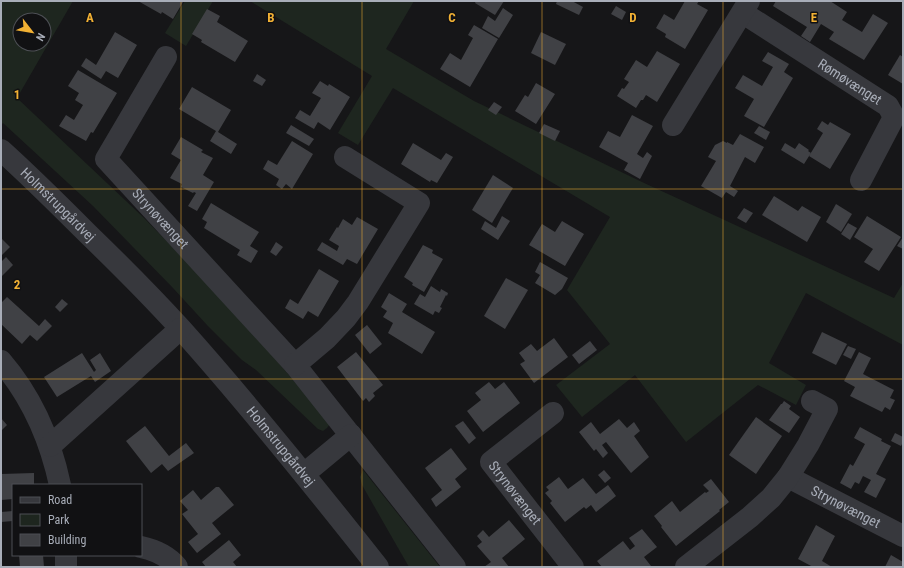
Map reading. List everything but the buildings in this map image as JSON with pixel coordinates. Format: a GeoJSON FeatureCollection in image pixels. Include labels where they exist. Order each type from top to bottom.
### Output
{"type":"FeatureCollection","features":[{"type":"Feature","properties":{"kind":"street","name":"Rømøvænget"},"geometry":{"type":"LineString","coordinates":[[673,125],[746,7],[888,106],[894,117],[861,180]]}},
{"type":"Feature","properties":{"kind":"street","name":"Strynøvænget"},"geometry":{"type":"LineString","coordinates":[[166,58],[106,159],[295,365],[455,567]]}},
{"type":"Feature","properties":{"kind":"street","name":"Holmstrupgårdvej"},"geometry":{"type":"LineString","coordinates":[[1,150],[112,257],[180,328],[254,413],[378,567]]}},
{"type":"Feature","properties":{"kind":"street"},"geometry":{"type":"LineString","coordinates":[[295,365],[327,338],[346,318],[358,302],[419,203],[345,157]]}},
{"type":"Feature","properties":{"kind":"street"},"geometry":{"type":"LineString","coordinates":[[50,446],[180,328]]}},
{"type":"Feature","properties":{"kind":"street"},"geometry":{"type":"LineString","coordinates":[[1,361],[20,386],[42,425],[50,446],[60,484]]}},
{"type":"Feature","properties":{"kind":"street"},"geometry":{"type":"LineString","coordinates":[[686,567],[750,517],[771,498],[788,476],[808,446],[827,409],[812,401]]}},
{"type":"Feature","properties":{"kind":"street","name":"Strynøvænget"},"geometry":{"type":"LineString","coordinates":[[553,413],[491,462],[573,567]]}},
{"type":"Feature","properties":{"kind":"street"},"geometry":{"type":"LineString","coordinates":[[304,474],[351,435]]}},
{"type":"Feature","properties":{"kind":"street","name":"Strynøvænget"},"geometry":{"type":"LineString","coordinates":[[788,476],[903,536]]}},
{"type":"Feature","properties":{"kind":"street"},"geometry":{"type":"LineString","coordinates":[[142,547],[154,550],[165,556],[177,567]]}},
{"type":"Feature","properties":{"kind":"street"},"geometry":{"type":"LineString","coordinates":[[66,556],[66,567]]}},
{"type":"Feature","properties":{"kind":"green space"},"geometry":{"type":"Polygon","coordinates":[[[1,1],[73,1],[52,37],[52,12],[12,12],[12,52],[44,52],[17,98],[144,218],[238,314],[330,424],[327,428],[323,431],[318,429],[256,370],[242,360],[93,206],[3,123],[1,125],[1,1]]]}},
{"type":"Feature","properties":{"kind":"green space"},"geometry":{"type":"Polygon","coordinates":[[[185,1],[213,1],[186,46],[165,33],[185,1]]]}},
{"type":"Feature","properties":{"kind":"green space"},"geometry":{"type":"Polygon","coordinates":[[[250,1],[414,1],[386,49],[474,101],[642,182],[894,298],[903,283],[903,345],[806,293],[769,363],[806,385],[796,405],[758,385],[686,442],[635,375],[582,417],[556,385],[610,344],[567,290],[610,217],[393,88],[358,145],[338,133],[372,76],[250,1]]]}},
{"type":"Feature","properties":{"kind":"green space"},"geometry":{"type":"Polygon","coordinates":[[[363,470],[440,567],[409,567],[362,485],[360,477],[363,470]]]}}]}
